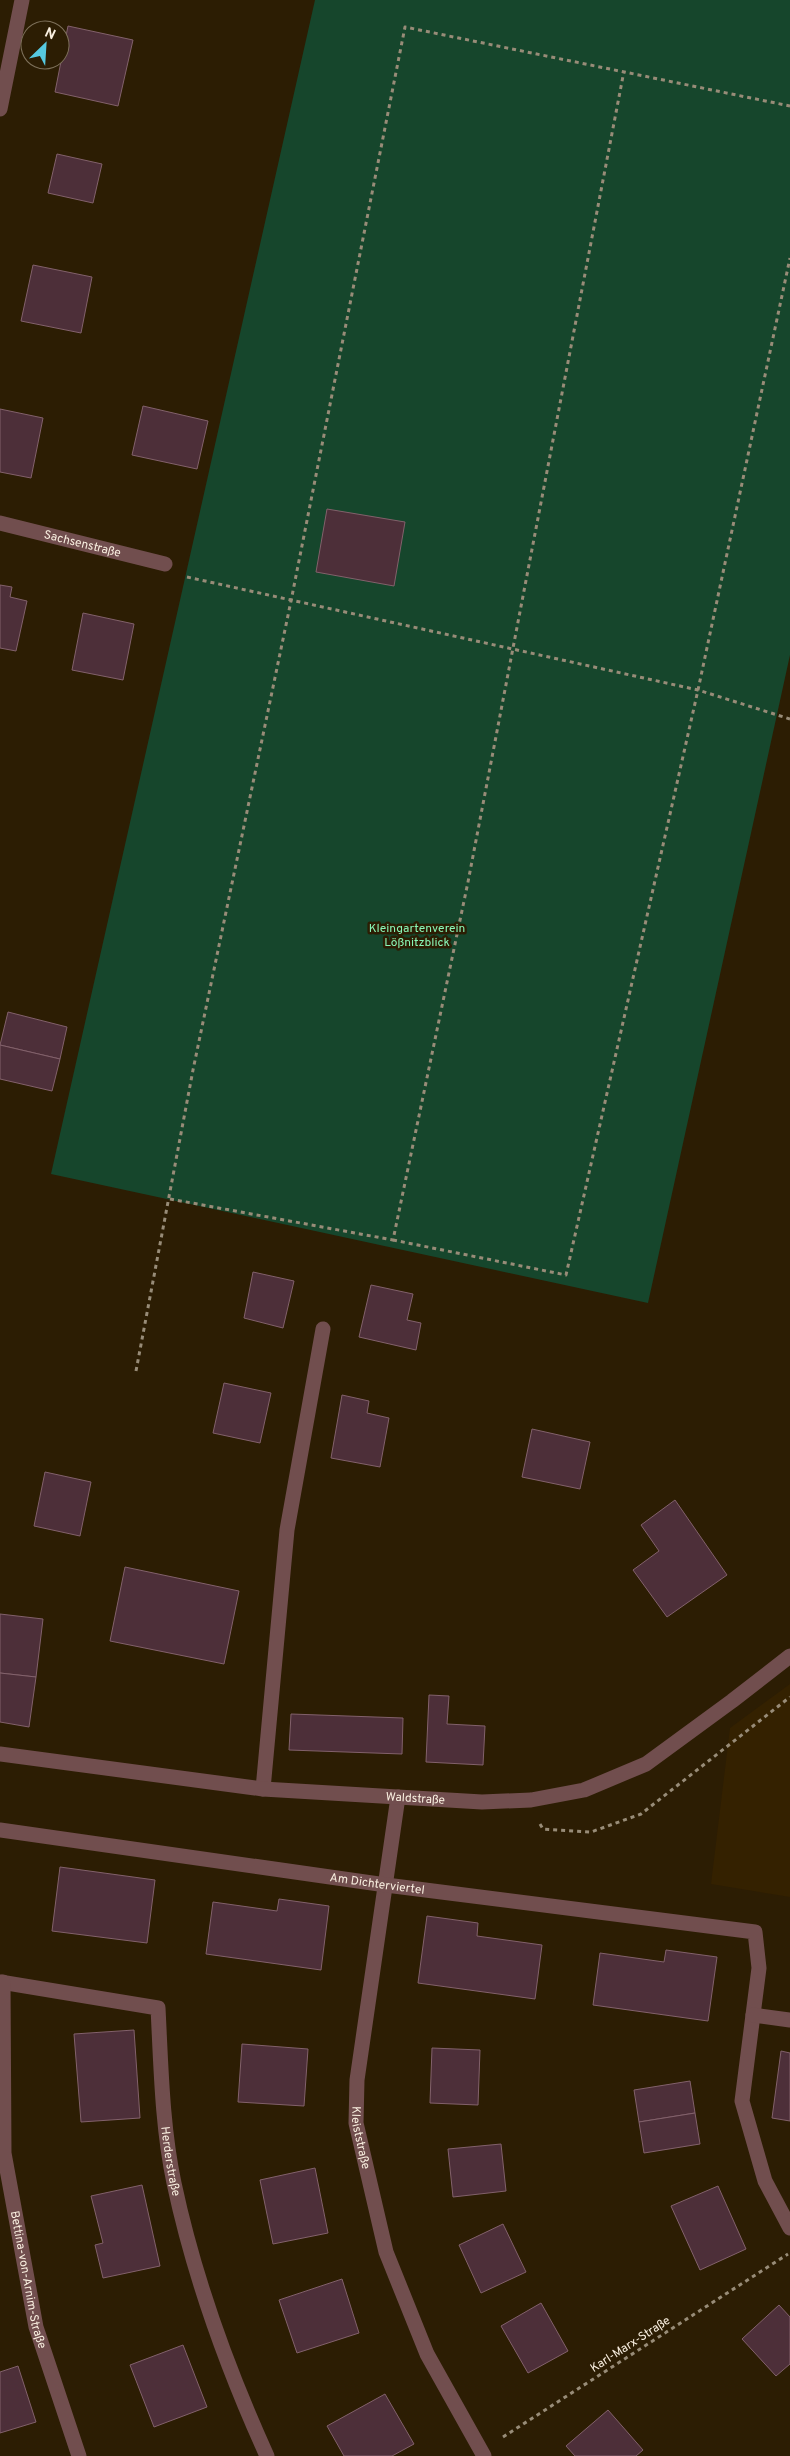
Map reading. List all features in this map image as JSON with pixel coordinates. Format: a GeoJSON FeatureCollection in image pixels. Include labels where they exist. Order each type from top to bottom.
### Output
{"type":"FeatureCollection","features":[{"type":"Feature","properties":{"kind":"street"},"geometry":{"type":"LineString","coordinates":[[0,109],[22,0]]}},
{"type":"Feature","properties":{"kind":"street","name":"Sachsenstraße"},"geometry":{"type":"LineString","coordinates":[[0,523],[165,564]]}},
{"type":"Feature","properties":{"kind":"street"},"geometry":{"type":"LineString","coordinates":[[263,1789],[287,1530],[323,1329]]}},
{"type":"Feature","properties":{"kind":"street","name":"Waldstraße"},"geometry":{"type":"LineString","coordinates":[[0,1754],[263,1789],[482,1802],[531,1800],[584,1790],[646,1764],[790,1656]]}},
{"type":"Feature","properties":{"kind":"street","name":"Kleiststraße"},"geometry":{"type":"LineString","coordinates":[[398,1797],[357,2080],[356,2123],[386,2252],[426,2354],[482,2454]]}},
{"type":"Feature","properties":{"kind":"street","name":"Am Dichterviertel"},"geometry":{"type":"LineString","coordinates":[[0,1830],[386,1885],[755,1932],[759,1968],[753,2015]]}},
{"type":"Feature","properties":{"kind":"street","name":"Bettina-von-Arnim-Straße"},"geometry":{"type":"LineString","coordinates":[[1,1982],[4,2154],[36,2328],[79,2456]]}},
{"type":"Feature","properties":{"kind":"street","name":"Herderstraße"},"geometry":{"type":"LineString","coordinates":[[1,1982],[158,2008],[163,2095],[174,2182],[200,2285],[235,2385],[267,2456]]}},
{"type":"Feature","properties":{"kind":"street"},"geometry":{"type":"LineString","coordinates":[[790,2020],[753,2015],[742,2102],[765,2181],[790,2228]]}},
{"type":"Feature","properties":{"kind":"path"},"geometry":{"type":"LineString","coordinates":[[136,1372],[170,1200],[193,1070],[291,601],[405,27],[790,106]]}},
{"type":"Feature","properties":{"kind":"path"},"geometry":{"type":"LineString","coordinates":[[393,1240],[468,882],[624,71]]}},
{"type":"Feature","properties":{"kind":"path"},"geometry":{"type":"LineString","coordinates":[[170,1200],[393,1240],[566,1275],[698,690],[790,258]]}},
{"type":"Feature","properties":{"kind":"path"},"geometry":{"type":"LineString","coordinates":[[165,564],[186,577],[698,690],[790,718]]}},
{"type":"Feature","properties":{"kind":"path","name":"Karl-Marx-Straße"},"geometry":{"type":"LineString","coordinates":[[482,2454],[790,2252]]}},
{"type":"Feature","properties":{"kind":"shaded area"},"geometry":{"type":"Polygon","coordinates":[[[790,1684],[790,1897],[711,1884],[730,1728],[790,1684]]]}},
{"type":"Feature","properties":{"kind":"green space","name":"Kleingartenverein Lößnitzblick"},"geometry":{"type":"Polygon","coordinates":[[[315,0],[790,0],[790,655],[648,1303],[51,1174],[315,0]]]}},
{"type":"Feature","properties":{"kind":"building"},"geometry":{"type":"Polygon","coordinates":[[[70,26],[133,40],[118,106],[55,92],[59,70],[70,70],[70,26]]]}},
{"type":"Feature","properties":{"kind":"building"},"geometry":{"type":"Polygon","coordinates":[[[57,154],[102,164],[93,203],[48,193],[57,154]]]}},
{"type":"Feature","properties":{"kind":"building"},"geometry":{"type":"Polygon","coordinates":[[[33,265],[92,277],[81,333],[21,321],[33,265]]]}},
{"type":"Feature","properties":{"kind":"building"},"geometry":{"type":"Polygon","coordinates":[[[143,406],[208,421],[197,469],[132,455],[143,406]]]}},
{"type":"Feature","properties":{"kind":"building"},"geometry":{"type":"Polygon","coordinates":[[[0,409],[43,418],[31,478],[0,472],[0,409]]]}},
{"type":"Feature","properties":{"kind":"building"},"geometry":{"type":"Polygon","coordinates":[[[327,509],[405,522],[394,586],[316,572],[327,509]]]}},
{"type":"Feature","properties":{"kind":"building"},"geometry":{"type":"Polygon","coordinates":[[[0,585],[12,587],[10,597],[27,601],[16,651],[0,648],[0,585]]]}},
{"type":"Feature","properties":{"kind":"building"},"geometry":{"type":"Polygon","coordinates":[[[83,613],[134,624],[123,680],[72,670],[83,613]]]}},
{"type":"Feature","properties":{"kind":"building"},"geometry":{"type":"Polygon","coordinates":[[[8,1012],[67,1027],[60,1059],[0,1045],[8,1012]]]}},
{"type":"Feature","properties":{"kind":"building"},"geometry":{"type":"Polygon","coordinates":[[[0,1045],[60,1059],[52,1091],[0,1079],[0,1045]]]}},
{"type":"Feature","properties":{"kind":"building"},"geometry":{"type":"Polygon","coordinates":[[[253,1272],[294,1281],[283,1328],[244,1318],[253,1272]]]}},
{"type":"Feature","properties":{"kind":"building"},"geometry":{"type":"Polygon","coordinates":[[[371,1285],[413,1294],[407,1320],[421,1323],[416,1350],[359,1337],[371,1285]]]}},
{"type":"Feature","properties":{"kind":"building"},"geometry":{"type":"Polygon","coordinates":[[[224,1383],[271,1393],[260,1443],[213,1433],[224,1383]]]}},
{"type":"Feature","properties":{"kind":"building"},"geometry":{"type":"Polygon","coordinates":[[[342,1395],[369,1401],[367,1413],[389,1418],[380,1467],[331,1458],[342,1395]]]}},
{"type":"Feature","properties":{"kind":"building"},"geometry":{"type":"Polygon","coordinates":[[[532,1429],[590,1442],[580,1489],[522,1477],[532,1429]]]}},
{"type":"Feature","properties":{"kind":"building"},"geometry":{"type":"Polygon","coordinates":[[[45,1472],[91,1482],[80,1536],[34,1526],[45,1472]]]}},
{"type":"Feature","properties":{"kind":"building"},"geometry":{"type":"Polygon","coordinates":[[[675,1500],[727,1575],[667,1617],[633,1570],[659,1551],[641,1525],[675,1500]]]}},
{"type":"Feature","properties":{"kind":"building"},"geometry":{"type":"Polygon","coordinates":[[[125,1567],[239,1591],[224,1664],[110,1641],[125,1567]]]}},
{"type":"Feature","properties":{"kind":"building"},"geometry":{"type":"Polygon","coordinates":[[[0,1614],[43,1619],[36,1677],[0,1673],[0,1614]]]}},
{"type":"Feature","properties":{"kind":"building"},"geometry":{"type":"Polygon","coordinates":[[[0,1673],[36,1677],[29,1727],[0,1722],[0,1673]]]}},
{"type":"Feature","properties":{"kind":"building"},"geometry":{"type":"Polygon","coordinates":[[[429,1695],[449,1696],[447,1724],[485,1726],[483,1765],[426,1762],[429,1695]]]}},
{"type":"Feature","properties":{"kind":"building"},"geometry":{"type":"Polygon","coordinates":[[[291,1714],[403,1718],[402,1754],[289,1750],[291,1714]]]}},
{"type":"Feature","properties":{"kind":"building"},"geometry":{"type":"Polygon","coordinates":[[[60,1867],[155,1880],[147,1943],[52,1931],[60,1867]]]}},
{"type":"Feature","properties":{"kind":"building"},"geometry":{"type":"Polygon","coordinates":[[[279,1899],[329,1906],[321,1970],[206,1954],[213,1902],[277,1911],[279,1899]]]}},
{"type":"Feature","properties":{"kind":"building"},"geometry":{"type":"Polygon","coordinates":[[[427,1916],[478,1923],[477,1936],[542,1945],[535,1999],[418,1983],[427,1916]]]}},
{"type":"Feature","properties":{"kind":"building"},"geometry":{"type":"Polygon","coordinates":[[[666,1950],[717,1957],[708,2021],[593,2005],[600,1953],[664,1962],[666,1950]]]}},
{"type":"Feature","properties":{"kind":"building"},"geometry":{"type":"Polygon","coordinates":[[[134,2030],[140,2118],[81,2122],[74,2034],[134,2030]]]}},
{"type":"Feature","properties":{"kind":"building"},"geometry":{"type":"Polygon","coordinates":[[[242,2044],[308,2049],[304,2106],[238,2102],[242,2044]]]}},
{"type":"Feature","properties":{"kind":"building"},"geometry":{"type":"Polygon","coordinates":[[[432,2048],[480,2050],[478,2105],[430,2103],[432,2048]]]}},
{"type":"Feature","properties":{"kind":"building"},"geometry":{"type":"Polygon","coordinates":[[[781,2051],[790,2053],[790,2121],[772,2118],[781,2051]]]}},
{"type":"Feature","properties":{"kind":"building"},"geometry":{"type":"Polygon","coordinates":[[[690,2081],[695,2113],[639,2122],[634,2090],[690,2081]]]}},
{"type":"Feature","properties":{"kind":"building"},"geometry":{"type":"Polygon","coordinates":[[[695,2113],[700,2144],[644,2153],[639,2122],[695,2113]]]}},
{"type":"Feature","properties":{"kind":"building"},"geometry":{"type":"Polygon","coordinates":[[[501,2144],[506,2191],[453,2197],[448,2149],[501,2144]]]}},
{"type":"Feature","properties":{"kind":"building"},"geometry":{"type":"Polygon","coordinates":[[[315,2168],[328,2233],[273,2244],[260,2180],[315,2168]]]}},
{"type":"Feature","properties":{"kind":"building"},"geometry":{"type":"Polygon","coordinates":[[[142,2185],[160,2266],[103,2278],[95,2245],[103,2243],[91,2196],[142,2185]]]}},
{"type":"Feature","properties":{"kind":"building"},"geometry":{"type":"Polygon","coordinates":[[[718,2186],[746,2249],[700,2270],[671,2206],[718,2186]]]}},
{"type":"Feature","properties":{"kind":"building"},"geometry":{"type":"Polygon","coordinates":[[[503,2224],[526,2272],[481,2293],[459,2245],[503,2224]]]}},
{"type":"Feature","properties":{"kind":"building"},"geometry":{"type":"Polygon","coordinates":[[[342,2279],[359,2333],[297,2353],[279,2300],[342,2279]]]}},
{"type":"Feature","properties":{"kind":"building"},"geometry":{"type":"Polygon","coordinates":[[[541,2303],[568,2351],[528,2373],[501,2326],[541,2303]]]}},
{"type":"Feature","properties":{"kind":"building"},"geometry":{"type":"Polygon","coordinates":[[[779,2305],[790,2317],[790,2364],[776,2376],[742,2339],[779,2305]]]}},
{"type":"Feature","properties":{"kind":"building"},"geometry":{"type":"Polygon","coordinates":[[[183,2345],[207,2407],[154,2427],[130,2365],[183,2345]]]}},
{"type":"Feature","properties":{"kind":"building"},"geometry":{"type":"Polygon","coordinates":[[[18,2366],[36,2422],[0,2433],[0,2372],[18,2366]]]}},
{"type":"Feature","properties":{"kind":"building"},"geometry":{"type":"Polygon","coordinates":[[[385,2394],[414,2444],[392,2456],[344,2456],[327,2426],[385,2394]]]}},
{"type":"Feature","properties":{"kind":"building"},"geometry":{"type":"Polygon","coordinates":[[[608,2410],[643,2450],[636,2456],[575,2456],[566,2446],[608,2410]]]}}]}
